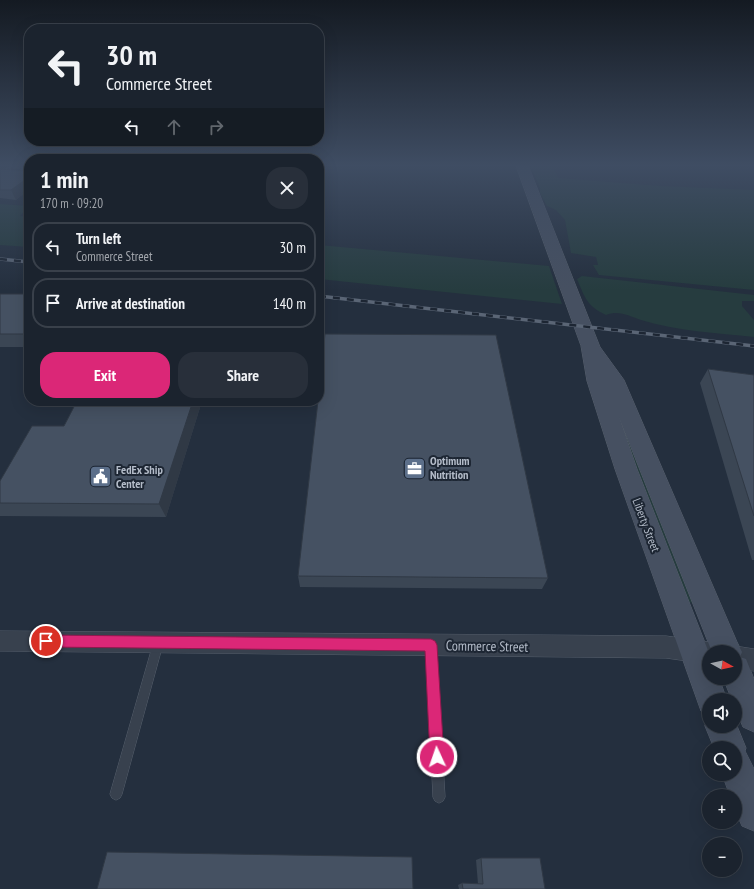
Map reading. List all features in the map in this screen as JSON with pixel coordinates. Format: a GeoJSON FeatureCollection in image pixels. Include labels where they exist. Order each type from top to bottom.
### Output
{"type":"FeatureCollection","features":[{"type":"Feature","properties":{"kind":"street","name":"Liberty Street"},"geometry":{"type":"LineString","coordinates":[[538,206],[590,346],[597,381],[626,469],[702,652]]}},
{"type":"Feature","properties":{"kind":"street","name":"Liberty Street"},"geometry":{"type":"LineString","coordinates":[[590,346],[614,380],[725,645]]}},
{"type":"Feature","properties":{"kind":"street","name":"Commerce Street"},"geometry":{"type":"LineString","coordinates":[[0,641],[666,647],[702,652]]}},
{"type":"Feature","properties":{"kind":"street"},"geometry":{"type":"LineString","coordinates":[[742,658],[754,660]]}},
{"type":"Feature","properties":{"kind":"street"},"geometry":{"type":"LineString","coordinates":[[741,685],[754,716]]}},
{"type":"Feature","properties":{"kind":"street"},"geometry":{"type":"LineString","coordinates":[[742,781],[754,814]]}},
{"type":"Feature","properties":{"kind":"lane"},"geometry":{"type":"LineString","coordinates":[[116,794],[158,643]]}},
{"type":"Feature","properties":{"kind":"lane"},"geometry":{"type":"LineString","coordinates":[[431,645],[439,797]]}},
{"type":"Feature","properties":{"kind":"green space"},"geometry":{"type":"Polygon","coordinates":[[[0,206],[24,206],[24,212],[20,216],[24,216],[24,247],[0,245],[0,206]]]}},
{"type":"Feature","properties":{"kind":"green space"},"geometry":{"type":"Polygon","coordinates":[[[548,206],[754,206],[754,290],[599,275],[593,265],[598,265],[596,257],[571,253],[565,220],[556,210],[548,206]]]}},
{"type":"Feature","properties":{"kind":"green space"},"geometry":{"type":"Polygon","coordinates":[[[324,245],[549,266],[562,304],[324,280],[324,245]]]}},
{"type":"Feature","properties":{"kind":"green space"},"geometry":{"type":"Polygon","coordinates":[[[582,276],[754,295],[754,301],[742,301],[742,306],[754,320],[754,337],[669,327],[620,313],[606,315],[587,301],[577,279],[582,276]]]}},
{"type":"Feature","properties":{"kind":"green space"},"geometry":{"type":"Polygon","coordinates":[[[603,377],[696,604],[685,601],[603,377]]]}},
{"type":"Feature","properties":{"kind":"building"},"geometry":{"type":"Polygon","coordinates":[[[0,294],[24,294],[24,334],[0,334],[0,294]]]}},
{"type":"Feature","properties":{"kind":"building","name":"Optimum Nutrition"},"geometry":{"type":"Polygon","coordinates":[[[325,334],[496,335],[548,578],[298,576],[317,406],[324,406],[325,334]]]}},
{"type":"Feature","properties":{"kind":"building"},"geometry":{"type":"Polygon","coordinates":[[[708,369],[754,375],[754,516],[708,369]]]}},
{"type":"Feature","properties":{"kind":"building","name":"FedEx Ship Center"},"geometry":{"type":"Polygon","coordinates":[[[74,406],[191,406],[159,504],[0,503],[0,481],[32,426],[64,426],[74,406]]]}},
{"type":"Feature","properties":{"kind":"building"},"geometry":{"type":"Polygon","coordinates":[[[107,852],[412,857],[413,889],[97,889],[107,852]]]}},
{"type":"Feature","properties":{"kind":"building"},"geometry":{"type":"Polygon","coordinates":[[[481,858],[540,858],[545,889],[463,889],[462,883],[483,884],[481,858]]]}},
{"type":"Feature","properties":{"kind":"railway"},"geometry":{"type":"LineString","coordinates":[[0,259],[24,261]]}},
{"type":"Feature","properties":{"kind":"railway"},"geometry":{"type":"LineString","coordinates":[[324,297],[754,346]]}},
{"type":"Feature","properties":{"kind":"place","name":"Optimum Nutrition"},"geometry":{"type":"Point","coordinates":[415,468]}},
{"type":"Feature","properties":{"kind":"place","name":"FedEx Ship Center"},"geometry":{"type":"Point","coordinates":[100,477]}},
{"type":"Feature","properties":{"kind":"route"},"geometry":{"type":"LineString","coordinates":[[46,641],[431,645],[437,757]]}}]}
